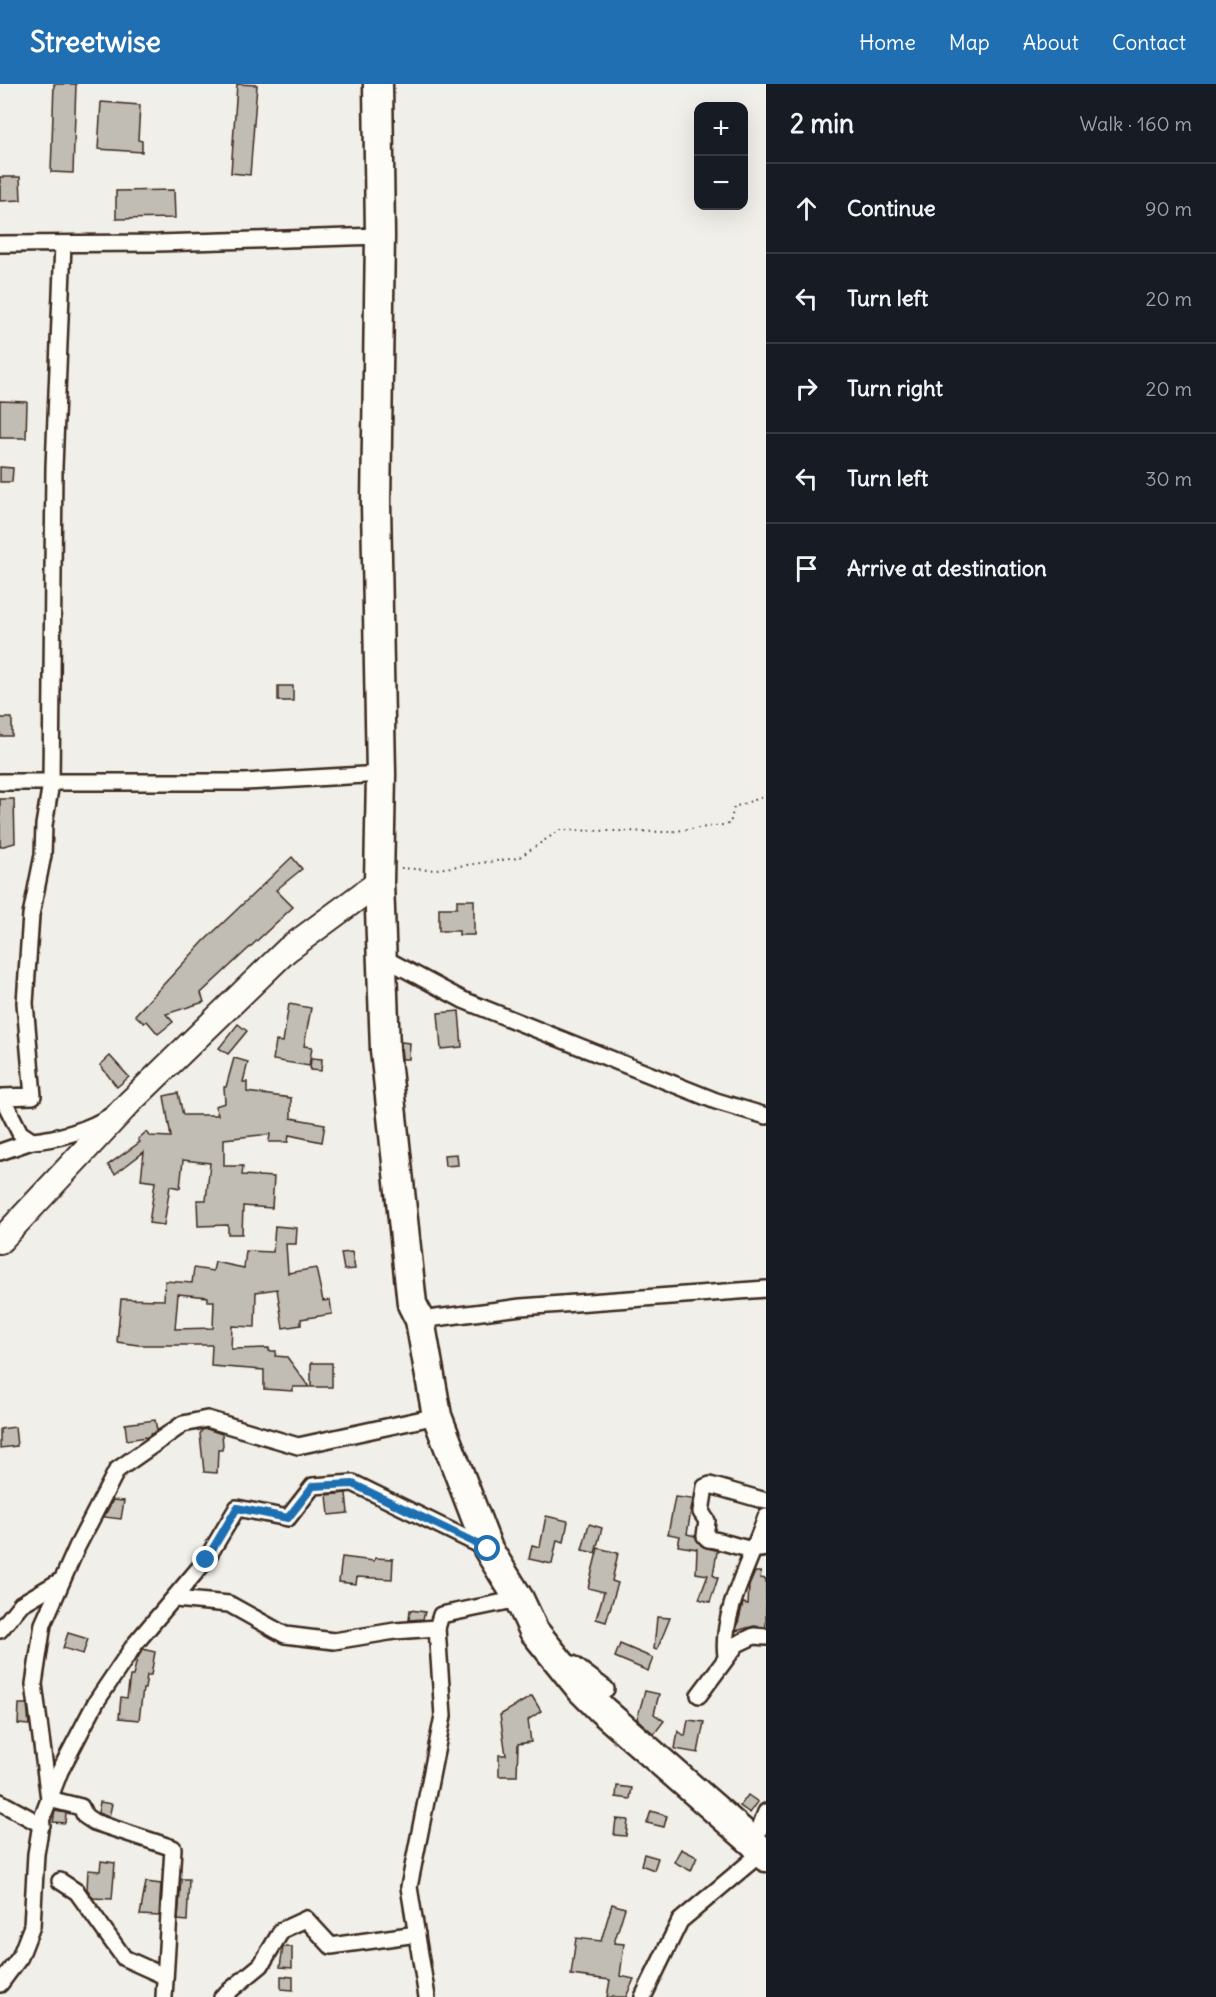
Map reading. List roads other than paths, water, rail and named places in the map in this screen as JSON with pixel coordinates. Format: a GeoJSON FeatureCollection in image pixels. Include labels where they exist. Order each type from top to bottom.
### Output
{"type":"FeatureCollection","features":[{"type":"Feature","properties":{"kind":"highway"},"geometry":{"type":"LineString","coordinates":[[378,84],[380,236],[376,504],[381,774],[379,882],[385,1050],[412,1304],[420,1320],[437,1416],[488,1549],[519,1599],[534,1631],[581,1689],[760,1851]]}},
{"type":"Feature","properties":{"kind":"main road"},"geometry":{"type":"LineString","coordinates":[[0,1241],[129,1103],[287,950],[379,882]]}},
{"type":"Feature","properties":{"kind":"street"},"geometry":{"type":"LineString","coordinates":[[0,244],[380,236]]}},
{"type":"Feature","properties":{"kind":"street"},"geometry":{"type":"LineString","coordinates":[[1,1091],[33,1096],[25,1003],[31,915],[43,855],[44,825],[51,783],[54,467],[63,244]]}},
{"type":"Feature","properties":{"kind":"street"},"geometry":{"type":"LineString","coordinates":[[0,782],[245,782],[381,774]]}},
{"type":"Feature","properties":{"kind":"street"},"geometry":{"type":"LineString","coordinates":[[382,957],[463,1000],[716,1101],[766,1116]]}},
{"type":"Feature","properties":{"kind":"street"},"geometry":{"type":"LineString","coordinates":[[1,1091],[20,1133],[32,1141]]}},
{"type":"Feature","properties":{"kind":"street"},"geometry":{"type":"LineString","coordinates":[[0,1152],[102,1122],[129,1103]]}},
{"type":"Feature","properties":{"kind":"street"},"geometry":{"type":"LineString","coordinates":[[420,1320],[521,1307],[766,1288]]}},
{"type":"Feature","properties":{"kind":"street"},"geometry":{"type":"LineString","coordinates":[[49,1799],[34,1684],[43,1624],[62,1580],[117,1470],[183,1424],[207,1419],[298,1446],[437,1416]]}},
{"type":"Feature","properties":{"kind":"street"},"geometry":{"type":"LineString","coordinates":[[0,1984],[20,1957],[32,1926],[36,1854],[49,1799],[96,1702],[135,1644],[206,1560],[237,1508],[288,1518],[313,1486],[353,1484],[488,1549]]}},
{"type":"Feature","properties":{"kind":"street"},"geometry":{"type":"LineString","coordinates":[[760,1549],[708,1539],[705,1536],[707,1521],[701,1512],[702,1494],[705,1487],[710,1485],[766,1501]]}},
{"type":"Feature","properties":{"kind":"street"},"geometry":{"type":"LineString","coordinates":[[726,1656],[723,1639],[741,1579],[760,1549],[766,1517]]}},
{"type":"Feature","properties":{"kind":"street"},"geometry":{"type":"LineString","coordinates":[[0,1630],[21,1604],[62,1580]]}},
{"type":"Feature","properties":{"kind":"street"},"geometry":{"type":"LineString","coordinates":[[427,1997],[409,1887],[443,1716],[437,1628],[441,1615],[519,1599],[511,1589],[530,1595],[566,1659],[606,1689]]}},
{"type":"Feature","properties":{"kind":"street"},"geometry":{"type":"LineString","coordinates":[[175,1599],[229,1604],[285,1635],[305,1638],[334,1641],[395,1631],[437,1628]]}},
{"type":"Feature","properties":{"kind":"street"},"geometry":{"type":"LineString","coordinates":[[699,1695],[726,1656],[740,1642],[754,1636],[766,1637]]}},
{"type":"Feature","properties":{"kind":"street"},"geometry":{"type":"LineString","coordinates":[[49,1799],[81,1807],[85,1816],[94,1822],[173,1848],[164,1997]]}},
{"type":"Feature","properties":{"kind":"street"},"geometry":{"type":"LineString","coordinates":[[0,1802],[42,1826]]}},
{"type":"Feature","properties":{"kind":"street"},"geometry":{"type":"LineString","coordinates":[[643,1997],[680,1921],[760,1851],[766,1812]]}},
{"type":"Feature","properties":{"kind":"street"},"geometry":{"type":"LineString","coordinates":[[60,1881],[77,1892],[124,1958],[164,1977]]}},
{"type":"Feature","properties":{"kind":"street"},"geometry":{"type":"LineString","coordinates":[[222,1997],[261,1965],[282,1930],[306,1919],[331,1946],[417,1934]]}}]}
